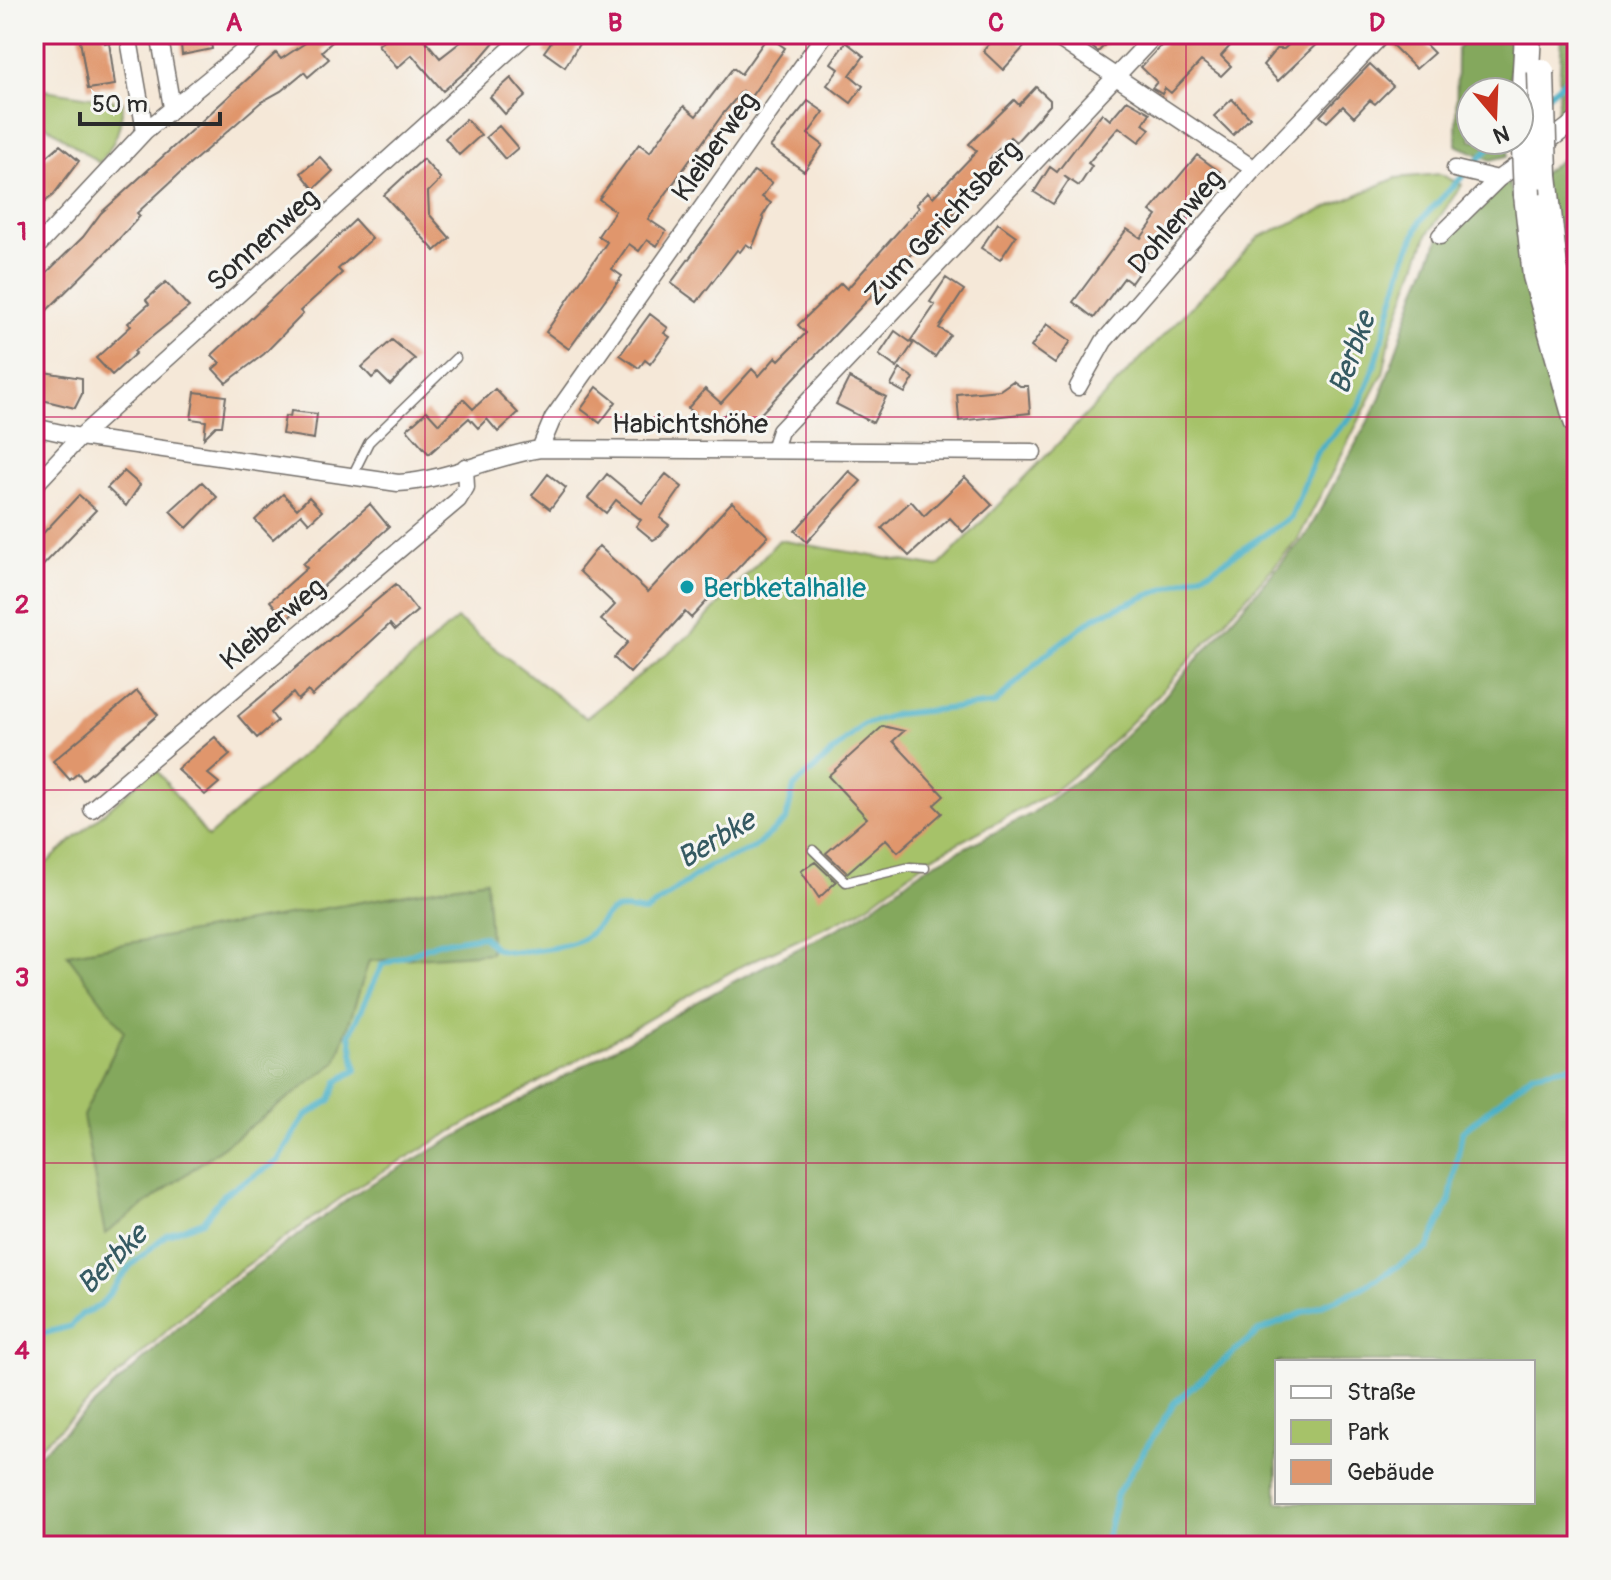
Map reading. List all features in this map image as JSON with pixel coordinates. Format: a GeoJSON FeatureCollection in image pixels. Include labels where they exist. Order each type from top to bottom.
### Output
{"type":"FeatureCollection","features":[{"type":"Feature","properties":{"kind":"main road"},"geometry":{"type":"LineString","coordinates":[[1528,34],[1524,105],[1536,185],[1554,268],[1577,346]]}},
{"type":"Feature","properties":{"kind":"main road"},"geometry":{"type":"LineString","coordinates":[[1546,34],[1541,72],[1536,185],[1536,276],[1577,421]]}},
{"type":"Feature","properties":{"kind":"street"},"geometry":{"type":"LineString","coordinates":[[128,34],[145,131]]}},
{"type":"Feature","properties":{"kind":"street"},"geometry":{"type":"LineString","coordinates":[[159,34],[172,107]]}},
{"type":"Feature","properties":{"kind":"street"},"geometry":{"type":"LineString","coordinates":[[34,250],[145,131],[264,34]]}},
{"type":"Feature","properties":{"kind":"street","name":"Sonnenweg"},"geometry":{"type":"LineString","coordinates":[[34,486],[80,437],[527,34]]}},
{"type":"Feature","properties":{"kind":"street","name":"Kleiberweg"},"geometry":{"type":"LineString","coordinates":[[540,449],[553,418],[825,34]]}},
{"type":"Feature","properties":{"kind":"street","name":"Dohlenweg"},"geometry":{"type":"LineString","coordinates":[[1052,34],[1254,169],[1104,341],[1078,387]]}},
{"type":"Feature","properties":{"kind":"street","name":"Zum Gerichtsberg"},"geometry":{"type":"LineString","coordinates":[[774,449],[780,431],[1156,34]]}},
{"type":"Feature","properties":{"kind":"street"},"geometry":{"type":"LineString","coordinates":[[1254,169],[1383,34]]}},
{"type":"Feature","properties":{"kind":"street"},"geometry":{"type":"LineString","coordinates":[[1440,236],[1498,179],[1577,120]]}},
{"type":"Feature","properties":{"kind":"street"},"geometry":{"type":"LineString","coordinates":[[1455,169],[1498,179]]}},
{"type":"Feature","properties":{"kind":"street","name":"Habichtshöhe"},"geometry":{"type":"LineString","coordinates":[[34,427],[80,437],[398,483],[419,482],[540,449],[1033,452]]}},
{"type":"Feature","properties":{"kind":"street","name":"Kleiberweg"},"geometry":{"type":"LineString","coordinates":[[92,809],[458,500],[466,487],[465,467]]}},
{"type":"Feature","properties":{"kind":"lane"},"geometry":{"type":"LineString","coordinates":[[352,476],[369,442],[456,358]]}},
{"type":"Feature","properties":{"kind":"lane"},"geometry":{"type":"LineString","coordinates":[[813,850],[846,882],[910,867],[925,868]]}},
{"type":"Feature","properties":{"kind":"green space"},"geometry":{"type":"Polygon","coordinates":[[[1473,34],[1513,34],[1510,76],[1457,76],[1457,49],[1473,34]]]}},
{"type":"Feature","properties":{"kind":"green space"},"geometry":{"type":"Polygon","coordinates":[[[1562,34],[1577,34],[1577,106],[1557,119],[1562,34]]]}},
{"type":"Feature","properties":{"kind":"green space"},"geometry":{"type":"Polygon","coordinates":[[[45,90],[123,102],[117,135],[99,163],[34,117],[45,90]]]}},
{"type":"Feature","properties":{"kind":"green space"},"geometry":{"type":"Polygon","coordinates":[[[1577,148],[1577,1546],[34,1546],[34,1459],[211,1298],[362,1189],[735,981],[856,919],[925,868],[1031,814],[1086,773],[1162,699],[1307,534],[1379,401],[1417,289],[1440,236],[1508,182],[1513,195],[1577,148]]]}},
{"type":"Feature","properties":{"kind":"green space"},"geometry":{"type":"Polygon","coordinates":[[[1482,156],[1508,156],[1491,160],[1482,156]]]}},
{"type":"Feature","properties":{"kind":"green space"},"geometry":{"type":"Polygon","coordinates":[[[1440,174],[1462,185],[1427,235],[1391,335],[1383,374],[1297,541],[1158,695],[1097,756],[1053,792],[930,858],[859,912],[743,965],[359,1185],[207,1294],[34,1452],[34,874],[155,768],[208,837],[457,619],[586,718],[691,634],[779,540],[938,567],[1259,237],[1396,178],[1440,174]]]}},
{"type":"Feature","properties":{"kind":"green space"},"geometry":{"type":"Polygon","coordinates":[[[486,880],[491,953],[369,961],[336,1063],[105,1234],[83,1116],[124,1031],[67,954],[486,880]]]}},
{"type":"Feature","properties":{"kind":"building"},"geometry":{"type":"Polygon","coordinates":[[[79,34],[103,34],[105,43],[109,42],[115,85],[88,89],[79,34]]]}},
{"type":"Feature","properties":{"kind":"building"},"geometry":{"type":"Polygon","coordinates":[[[180,34],[210,34],[212,49],[182,55],[180,34]]]}},
{"type":"Feature","properties":{"kind":"building"},"geometry":{"type":"Polygon","coordinates":[[[319,34],[341,34],[322,51],[329,59],[308,77],[304,72],[281,91],[261,102],[188,166],[137,213],[140,216],[118,240],[34,323],[34,285],[83,237],[101,213],[276,53],[281,59],[319,34]]]}},
{"type":"Feature","properties":{"kind":"building"},"geometry":{"type":"Polygon","coordinates":[[[392,34],[420,34],[440,58],[471,34],[501,34],[478,61],[443,91],[412,55],[397,68],[378,45],[392,34]]]}},
{"type":"Feature","properties":{"kind":"building"},"geometry":{"type":"Polygon","coordinates":[[[557,34],[585,34],[565,67],[544,52],[557,34]]]}},
{"type":"Feature","properties":{"kind":"building"},"geometry":{"type":"Polygon","coordinates":[[[998,34],[1010,34],[1024,47],[1003,70],[983,51],[998,34]]]}},
{"type":"Feature","properties":{"kind":"building"},"geometry":{"type":"Polygon","coordinates":[[[1077,34],[1115,34],[1098,52],[1077,34]]]}},
{"type":"Feature","properties":{"kind":"building"},"geometry":{"type":"Polygon","coordinates":[[[1172,34],[1217,34],[1230,46],[1221,56],[1231,66],[1221,76],[1201,61],[1171,93],[1165,88],[1162,94],[1152,88],[1157,82],[1141,67],[1172,34]]]}},
{"type":"Feature","properties":{"kind":"building"},"geometry":{"type":"Polygon","coordinates":[[[1300,34],[1327,34],[1278,81],[1263,65],[1276,49],[1284,49],[1300,34]]]}},
{"type":"Feature","properties":{"kind":"building"},"geometry":{"type":"Polygon","coordinates":[[[1401,34],[1415,34],[1434,53],[1416,69],[1391,44],[1401,34]]]}},
{"type":"Feature","properties":{"kind":"building"},"geometry":{"type":"Polygon","coordinates":[[[768,36],[785,48],[750,98],[742,91],[722,115],[648,219],[666,231],[657,246],[647,240],[639,251],[629,244],[612,269],[622,276],[569,349],[546,332],[607,242],[598,236],[615,211],[599,199],[639,144],[650,152],[684,106],[696,116],[733,68],[741,74],[768,36]]]}},
{"type":"Feature","properties":{"kind":"building"},"geometry":{"type":"Polygon","coordinates":[[[846,42],[864,56],[850,75],[863,86],[851,103],[827,85],[839,69],[831,63],[846,42]]]}},
{"type":"Feature","properties":{"kind":"building"},"geometry":{"type":"Polygon","coordinates":[[[1370,64],[1393,86],[1375,104],[1370,100],[1354,117],[1343,106],[1327,122],[1320,116],[1370,64]]]}},
{"type":"Feature","properties":{"kind":"building"},"geometry":{"type":"Polygon","coordinates":[[[511,78],[526,96],[505,114],[490,97],[511,78]]]}},
{"type":"Feature","properties":{"kind":"building"},"geometry":{"type":"Polygon","coordinates":[[[1036,87],[1050,100],[1050,105],[1016,142],[1010,137],[990,159],[996,164],[958,203],[961,207],[907,258],[752,423],[743,415],[739,420],[729,410],[716,424],[706,416],[702,420],[688,408],[705,389],[721,403],[752,369],[759,376],[776,357],[779,360],[806,333],[798,325],[841,283],[847,289],[919,208],[916,204],[928,192],[933,197],[977,151],[969,144],[1014,100],[1019,105],[1036,87]]]}},
{"type":"Feature","properties":{"kind":"building"},"geometry":{"type":"Polygon","coordinates":[[[1232,99],[1250,118],[1233,135],[1214,116],[1232,99]]]}},
{"type":"Feature","properties":{"kind":"building"},"geometry":{"type":"Polygon","coordinates":[[[1127,100],[1150,113],[1143,124],[1150,129],[1139,142],[1119,127],[1088,163],[1092,166],[1079,186],[1064,176],[1069,180],[1053,204],[1034,192],[1050,167],[1057,172],[1102,113],[1110,120],[1127,100]]]}},
{"type":"Feature","properties":{"kind":"building"},"geometry":{"type":"Polygon","coordinates":[[[808,101],[824,112],[808,134],[823,145],[804,171],[770,147],[808,101]]]}},
{"type":"Feature","properties":{"kind":"building"},"geometry":{"type":"Polygon","coordinates":[[[466,119],[481,135],[459,155],[445,138],[466,119]]]}},
{"type":"Feature","properties":{"kind":"building"},"geometry":{"type":"Polygon","coordinates":[[[499,126],[518,148],[505,159],[486,137],[499,126]]]}},
{"type":"Feature","properties":{"kind":"building"},"geometry":{"type":"Polygon","coordinates":[[[60,145],[79,161],[53,195],[34,211],[34,168],[60,145]]]}},
{"type":"Feature","properties":{"kind":"building"},"geometry":{"type":"Polygon","coordinates":[[[1197,155],[1220,172],[1171,240],[1166,236],[1131,283],[1124,278],[1094,318],[1073,302],[1127,229],[1141,238],[1157,216],[1150,211],[1197,155]]]}},
{"type":"Feature","properties":{"kind":"building"},"geometry":{"type":"Polygon","coordinates":[[[320,157],[333,171],[314,189],[301,173],[320,157]]]}},
{"type":"Feature","properties":{"kind":"building"},"geometry":{"type":"Polygon","coordinates":[[[423,159],[441,179],[428,192],[429,214],[450,238],[435,251],[384,195],[423,159]]]}},
{"type":"Feature","properties":{"kind":"building"},"geometry":{"type":"Polygon","coordinates":[[[754,171],[772,183],[762,197],[771,203],[762,217],[764,219],[752,248],[746,244],[740,252],[737,250],[697,302],[671,283],[754,171]]]}},
{"type":"Feature","properties":{"kind":"building"},"geometry":{"type":"Polygon","coordinates":[[[355,220],[372,239],[338,269],[342,273],[300,311],[303,314],[264,354],[226,383],[213,369],[220,363],[212,355],[355,220]]]}},
{"type":"Feature","properties":{"kind":"building"},"geometry":{"type":"Polygon","coordinates":[[[998,223],[1016,236],[1000,260],[981,248],[998,223]]]}},
{"type":"Feature","properties":{"kind":"building"},"geometry":{"type":"Polygon","coordinates":[[[946,278],[964,290],[939,328],[950,335],[935,357],[911,340],[935,305],[930,302],[946,278]]]}},
{"type":"Feature","properties":{"kind":"building"},"geometry":{"type":"Polygon","coordinates":[[[166,282],[189,307],[134,351],[136,353],[112,375],[96,358],[131,326],[128,323],[149,304],[146,300],[166,282]]]}},
{"type":"Feature","properties":{"kind":"building"},"geometry":{"type":"Polygon","coordinates":[[[650,314],[668,328],[664,333],[670,337],[650,364],[645,360],[639,368],[620,355],[650,314]]]}},
{"type":"Feature","properties":{"kind":"building"},"geometry":{"type":"Polygon","coordinates":[[[1047,324],[1071,341],[1055,364],[1031,347],[1047,324]]]}},
{"type":"Feature","properties":{"kind":"building"},"geometry":{"type":"Polygon","coordinates":[[[895,331],[913,344],[897,368],[879,355],[895,331]]]}},
{"type":"Feature","properties":{"kind":"building"},"geometry":{"type":"Polygon","coordinates":[[[392,340],[415,359],[390,385],[378,373],[372,378],[362,367],[392,340]]]}},
{"type":"Feature","properties":{"kind":"building"},"geometry":{"type":"Polygon","coordinates":[[[900,369],[914,378],[905,393],[891,385],[900,369]]]}},
{"type":"Feature","properties":{"kind":"building"},"geometry":{"type":"Polygon","coordinates":[[[44,372],[82,378],[82,394],[75,408],[38,399],[44,372]]]}},
{"type":"Feature","properties":{"kind":"building"},"geometry":{"type":"Polygon","coordinates":[[[849,378],[886,397],[873,423],[836,404],[849,378]]]}},
{"type":"Feature","properties":{"kind":"building"},"geometry":{"type":"Polygon","coordinates":[[[1013,381],[1020,386],[1028,386],[1030,413],[959,421],[957,394],[1000,390],[1013,381]]]}},
{"type":"Feature","properties":{"kind":"building"},"geometry":{"type":"Polygon","coordinates":[[[597,387],[616,402],[600,423],[581,409],[597,387]]]}},
{"type":"Feature","properties":{"kind":"building"},"geometry":{"type":"Polygon","coordinates":[[[495,389],[518,413],[498,432],[487,419],[478,428],[469,418],[429,454],[407,429],[427,411],[439,424],[463,399],[473,409],[495,389]]]}},
{"type":"Feature","properties":{"kind":"building"},"geometry":{"type":"Polygon","coordinates":[[[195,392],[226,396],[222,426],[216,426],[204,438],[206,421],[191,419],[195,392]]]}},
{"type":"Feature","properties":{"kind":"building"},"geometry":{"type":"Polygon","coordinates":[[[291,411],[317,414],[314,439],[282,434],[285,416],[290,417],[291,411]]]}},
{"type":"Feature","properties":{"kind":"building"},"geometry":{"type":"Polygon","coordinates":[[[124,471],[140,485],[126,506],[107,488],[124,471]]]}},
{"type":"Feature","properties":{"kind":"building"},"geometry":{"type":"Polygon","coordinates":[[[849,471],[861,481],[807,542],[795,531],[849,471]]]}},
{"type":"Feature","properties":{"kind":"building"},"geometry":{"type":"Polygon","coordinates":[[[548,474],[566,488],[550,509],[532,495],[548,474]]]}},
{"type":"Feature","properties":{"kind":"building"},"geometry":{"type":"Polygon","coordinates":[[[607,474],[642,503],[666,474],[682,487],[660,518],[669,525],[660,536],[653,540],[636,526],[641,520],[616,500],[606,513],[588,498],[607,474]]]}},
{"type":"Feature","properties":{"kind":"building"},"geometry":{"type":"Polygon","coordinates":[[[965,477],[992,505],[963,532],[950,518],[909,556],[882,528],[911,501],[924,516],[965,477]]]}},
{"type":"Feature","properties":{"kind":"building"},"geometry":{"type":"Polygon","coordinates":[[[202,482],[217,497],[187,528],[170,511],[202,482]]]}},
{"type":"Feature","properties":{"kind":"building"},"geometry":{"type":"Polygon","coordinates":[[[283,494],[297,509],[309,497],[322,511],[309,523],[301,514],[273,539],[255,520],[283,494]]]}},
{"type":"Feature","properties":{"kind":"building"},"geometry":{"type":"Polygon","coordinates":[[[79,495],[96,510],[34,575],[34,543],[79,495]]]}},
{"type":"Feature","properties":{"kind":"building","name":"Berbketalhalle"},"geometry":{"type":"Polygon","coordinates":[[[732,502],[768,536],[691,618],[685,612],[630,673],[614,658],[628,642],[601,620],[615,605],[579,571],[599,546],[648,592],[732,502]]]}},
{"type":"Feature","properties":{"kind":"building"},"geometry":{"type":"Polygon","coordinates":[[[370,504],[389,527],[286,620],[270,601],[307,568],[303,564],[370,504]]]}},
{"type":"Feature","properties":{"kind":"building"},"geometry":{"type":"Polygon","coordinates":[[[396,584],[417,611],[395,630],[390,624],[312,696],[308,691],[298,700],[293,693],[271,713],[277,721],[257,738],[238,716],[396,584]]]}},
{"type":"Feature","properties":{"kind":"building"},"geometry":{"type":"Polygon","coordinates":[[[137,691],[158,715],[83,780],[78,773],[70,780],[53,761],[137,691]]]}},
{"type":"Feature","properties":{"kind":"building"},"geometry":{"type":"Polygon","coordinates":[[[883,726],[904,731],[893,741],[944,796],[934,805],[942,813],[898,852],[886,839],[847,873],[826,853],[867,818],[828,776],[883,726]]]}},
{"type":"Feature","properties":{"kind":"building"},"geometry":{"type":"Polygon","coordinates":[[[215,737],[230,755],[208,774],[219,783],[205,795],[177,769],[215,737]]]}},
{"type":"Feature","properties":{"kind":"building"},"geometry":{"type":"Polygon","coordinates":[[[815,862],[836,882],[819,898],[801,871],[815,862]]]}},
{"type":"Feature","properties":{"kind":"waterway","name":"Berbke"},"geometry":{"type":"LineString","coordinates":[[1549,94],[1577,70]]}},
{"type":"Feature","properties":{"kind":"waterway","name":"Berbke"},"geometry":{"type":"LineString","coordinates":[[34,1336],[71,1326],[82,1314],[100,1306],[131,1265],[166,1235],[203,1221],[224,1194],[278,1161],[305,1116],[331,1100],[338,1081],[356,1070],[350,1034],[382,965],[438,943],[483,936],[495,948],[504,951],[554,948],[583,939],[613,911],[631,909],[645,912],[709,866],[752,849],[786,820],[794,787],[863,725],[896,714],[994,704],[1045,655],[1095,617],[1211,570],[1291,517],[1317,452],[1358,409],[1376,362],[1404,261],[1421,220],[1482,156]]}},
{"type":"Feature","properties":{"kind":"waterway"},"geometry":{"type":"LineString","coordinates":[[1105,1546],[1117,1494],[1174,1403],[1259,1331],[1358,1290],[1428,1248],[1450,1200],[1462,1132],[1533,1073],[1577,1065]]}},
{"type":"Feature","properties":{"kind":"place","name":"Berbketalhalle"},"geometry":{"type":"Point","coordinates":[687,587]}}]}
